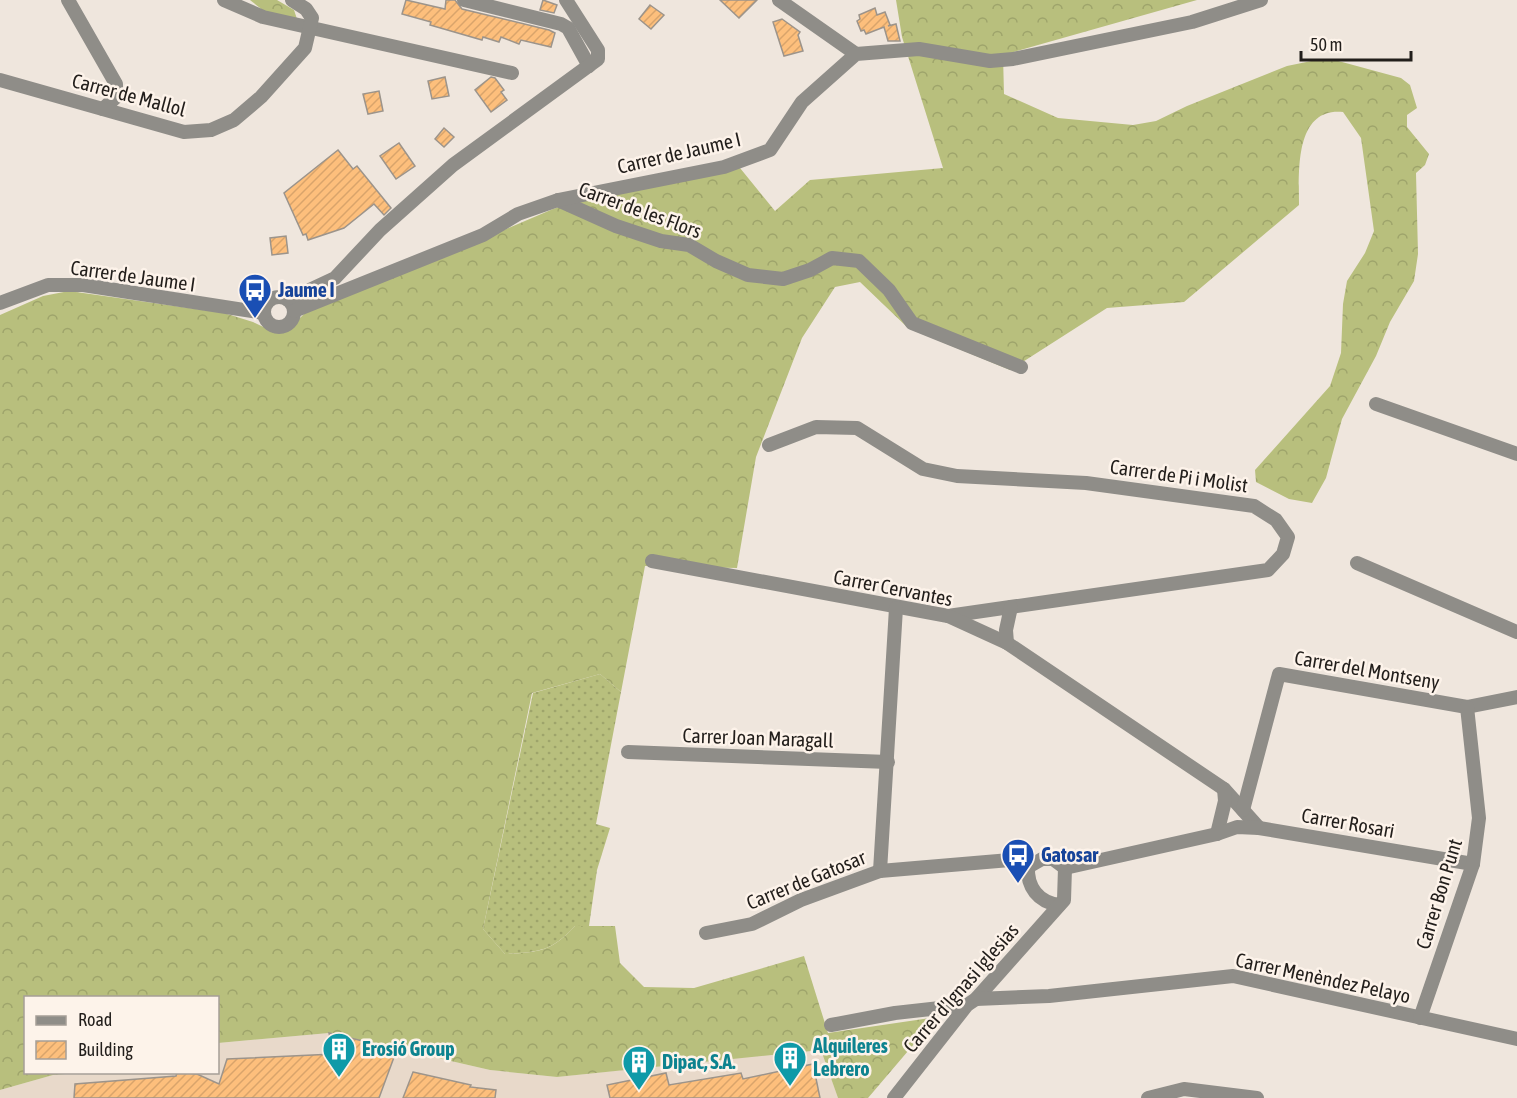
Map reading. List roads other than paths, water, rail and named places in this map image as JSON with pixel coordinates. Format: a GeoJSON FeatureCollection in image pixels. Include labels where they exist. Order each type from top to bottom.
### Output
{"type":"FeatureCollection","features":[{"type":"Feature","properties":{"kind":"street"},"geometry":{"type":"LineString","coordinates":[[68,0],[116,84],[116,97],[103,109]]}},
{"type":"Feature","properties":{"kind":"street"},"geometry":{"type":"LineString","coordinates":[[224,0],[262,17],[512,73]]}},
{"type":"Feature","properties":{"kind":"street"},"geometry":{"type":"LineString","coordinates":[[292,0],[310,14],[313,23],[310,29]]}},
{"type":"Feature","properties":{"kind":"street"},"geometry":{"type":"LineString","coordinates":[[464,0],[561,24],[568,28],[594,63]]}},
{"type":"Feature","properties":{"kind":"street"},"geometry":{"type":"LineString","coordinates":[[291,306],[335,278],[380,230],[453,165],[594,63],[598,50],[566,0]]}},
{"type":"Feature","properties":{"kind":"street"},"geometry":{"type":"LineString","coordinates":[[779,0],[856,54],[919,50],[990,61],[1013,59],[1192,22],[1261,0]]}},
{"type":"Feature","properties":{"kind":"street","name":"Carrer de Mallol"},"geometry":{"type":"LineString","coordinates":[[0,80],[184,132],[211,130],[234,120],[261,97],[305,48],[310,29]]}},
{"type":"Feature","properties":{"kind":"street","name":"Carrer de Jaume I"},"geometry":{"type":"LineString","coordinates":[[291,306],[473,239],[518,214],[558,200],[724,167],[770,150],[802,102],[856,54]]}},
{"type":"Feature","properties":{"kind":"street","name":"Carrer de les Flors"},"geometry":{"type":"LineString","coordinates":[[558,200],[616,226],[661,242],[689,245],[716,261],[748,275],[783,279],[810,270],[832,258],[859,261],[890,291],[912,323],[1021,367]]}},
{"type":"Feature","properties":{"kind":"street","name":"Carrer de Jaume I"},"geometry":{"type":"LineString","coordinates":[[0,303],[48,285],[83,285],[264,313]]}},
{"type":"Feature","properties":{"kind":"street","name":"Carrer de Jaume I"},"geometry":{"type":"LineString","coordinates":[[280,297],[291,306],[290,322],[281,327],[269,323],[264,313],[266,305],[271,300],[280,297]]}},
{"type":"Feature","properties":{"kind":"street"},"geometry":{"type":"LineString","coordinates":[[1376,404],[1517,454]]}},
{"type":"Feature","properties":{"kind":"street","name":"Carrer de Pi i Molist"},"geometry":{"type":"LineString","coordinates":[[769,445],[816,427],[857,428],[923,470],[957,476],[1086,483],[1254,506],[1276,520],[1288,537],[1283,555],[1268,570],[948,616]]}},
{"type":"Feature","properties":{"kind":"street","name":"Carrer Cervantes"},"geometry":{"type":"LineString","coordinates":[[652,561],[948,616],[1007,643],[1224,789],[1259,828]]}},
{"type":"Feature","properties":{"kind":"street"},"geometry":{"type":"LineString","coordinates":[[1357,563],[1517,632]]}},
{"type":"Feature","properties":{"kind":"street"},"geometry":{"type":"LineString","coordinates":[[1007,643],[1006,630],[1011,607]]}},
{"type":"Feature","properties":{"kind":"street"},"geometry":{"type":"LineString","coordinates":[[880,871],[896,608]]}},
{"type":"Feature","properties":{"kind":"street","name":"Carrer del Montseny"},"geometry":{"type":"LineString","coordinates":[[1243,810],[1279,674],[1467,707],[1517,697]]}},
{"type":"Feature","properties":{"kind":"street","name":"Carrer Bon Punt"},"geometry":{"type":"LineString","coordinates":[[1420,1018],[1473,864],[1479,818],[1467,707]]}},
{"type":"Feature","properties":{"kind":"street","name":"Carrer Joan Maragall"},"geometry":{"type":"LineString","coordinates":[[628,752],[888,762]]}},
{"type":"Feature","properties":{"kind":"street"},"geometry":{"type":"LineString","coordinates":[[1217,834],[1225,801],[1224,789]]}},
{"type":"Feature","properties":{"kind":"street","name":"Carrer Rosari"},"geometry":{"type":"LineString","coordinates":[[1217,834],[1237,827],[1259,828],[1473,864]]}},
{"type":"Feature","properties":{"kind":"street","name":"Carrer de Gatosar"},"geometry":{"type":"LineString","coordinates":[[706,933],[752,924],[801,900],[880,871],[1010,860],[1028,867],[1042,859],[1053,859],[1065,868],[1217,834]]}},
{"type":"Feature","properties":{"kind":"street"},"geometry":{"type":"LineString","coordinates":[[1028,867],[1027,881],[1038,895],[1047,903],[1059,905],[1064,900],[1065,868]]}},
{"type":"Feature","properties":{"kind":"street","name":"Carrer d'Ignasi Iglesias"},"geometry":{"type":"LineString","coordinates":[[894,1098],[971,1002],[1059,905]]}},
{"type":"Feature","properties":{"kind":"street","name":"Carrer Menèndez Pelayo"},"geometry":{"type":"LineString","coordinates":[[831,1025],[971,1002],[1233,976],[1517,1039]]}},
{"type":"Feature","properties":{"kind":"street"},"geometry":{"type":"LineString","coordinates":[[1148,1098],[1184,1089],[1257,1098]]}},
{"type":"Feature","properties":{"kind":"place","name":"Jaume I"},"geometry":{"type":"Point","coordinates":[255,319]}},
{"type":"Feature","properties":{"kind":"place","name":"Gatosar"},"geometry":{"type":"Point","coordinates":[1018,884]}},
{"type":"Feature","properties":{"kind":"place","name":"Erosió Group"},"geometry":{"type":"Point","coordinates":[339,1078]}},
{"type":"Feature","properties":{"kind":"place","name":"Alquileres Lebrero"},"geometry":{"type":"Point","coordinates":[790,1087]}},
{"type":"Feature","properties":{"kind":"place","name":"Dipac, S.A."},"geometry":{"type":"Point","coordinates":[639,1091]}}]}
